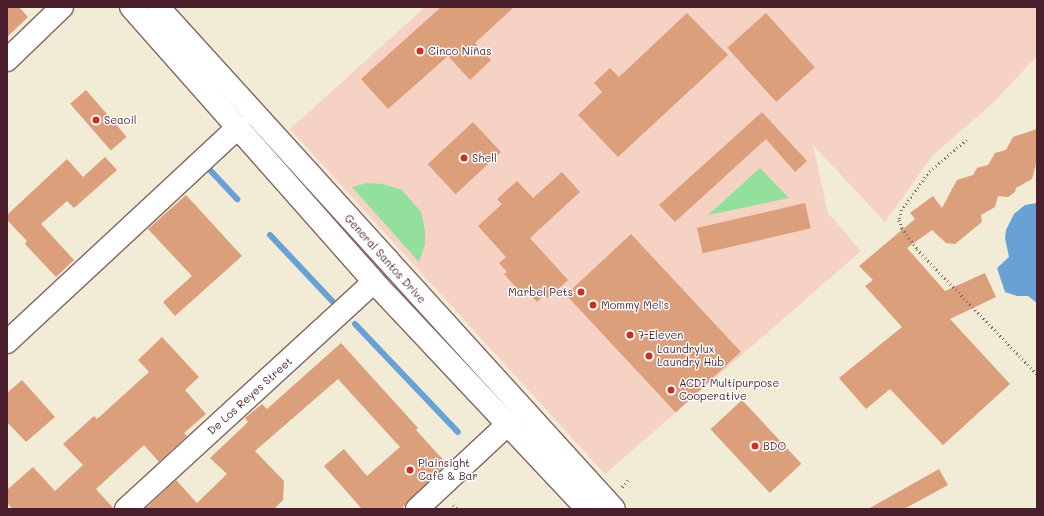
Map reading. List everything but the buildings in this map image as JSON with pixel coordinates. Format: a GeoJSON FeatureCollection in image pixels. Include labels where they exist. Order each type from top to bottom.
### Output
{"type":"FeatureCollection","features":[{"type":"Feature","properties":{"kind":"main road"},"geometry":{"type":"LineString","coordinates":[[7,60],[62,7]]}},
{"type":"Feature","properties":{"kind":"main road","name":"General Santos Drive"},"geometry":{"type":"LineString","coordinates":[[131,7],[374,282],[509,423],[587,509]]}},
{"type":"Feature","properties":{"kind":"main road","name":"General Santos Drive"},"geometry":{"type":"LineString","coordinates":[[158,7],[614,509]]}},
{"type":"Feature","properties":{"kind":"main road"},"geometry":{"type":"LineString","coordinates":[[7,342],[238,127]]}},
{"type":"Feature","properties":{"kind":"main road","name":"De Los Reyes Street"},"geometry":{"type":"LineString","coordinates":[[126,509],[374,282]]}},
{"type":"Feature","properties":{"kind":"main road"},"geometry":{"type":"LineString","coordinates":[[417,509],[509,423]]}},
{"type":"Feature","properties":{"kind":"path"},"geometry":{"type":"LineString","coordinates":[[967,140],[930,171],[902,210],[899,220],[902,228],[917,249],[1037,374]]}},
{"type":"Feature","properties":{"kind":"path"},"geometry":{"type":"LineString","coordinates":[[453,505],[457,509]]}},
{"type":"Feature","properties":{"kind":"shaded area"},"geometry":{"type":"Polygon","coordinates":[[[425,7],[1037,7],[1037,56],[994,102],[933,155],[885,222],[813,145],[828,213],[861,251],[605,474],[290,129],[425,7]]]}},
{"type":"Feature","properties":{"kind":"green space"},"geometry":{"type":"Polygon","coordinates":[[[760,168],[789,198],[708,215],[760,168]]]}},
{"type":"Feature","properties":{"kind":"green space"},"geometry":{"type":"Polygon","coordinates":[[[367,183],[383,184],[402,190],[421,212],[425,230],[425,245],[419,262],[352,187],[367,183]]]}},
{"type":"Feature","properties":{"kind":"water"},"geometry":{"type":"Polygon","coordinates":[[[1037,203],[1037,303],[1028,296],[1017,296],[1005,292],[997,268],[1009,257],[1005,238],[1006,230],[1014,214],[1025,205],[1037,203]]]}},
{"type":"Feature","properties":{"kind":"waterway"},"geometry":{"type":"LineString","coordinates":[[210,170],[237,199]]}},
{"type":"Feature","properties":{"kind":"waterway"},"geometry":{"type":"LineString","coordinates":[[270,235],[334,303]]}},
{"type":"Feature","properties":{"kind":"waterway"},"geometry":{"type":"LineString","coordinates":[[355,324],[458,432]]}},
{"type":"Feature","properties":{"kind":"place","name":"Cinco Niñas"},"geometry":{"type":"Point","coordinates":[420,51]}},
{"type":"Feature","properties":{"kind":"place","name":"Seaoil"},"geometry":{"type":"Point","coordinates":[96,120]}},
{"type":"Feature","properties":{"kind":"place","name":"Shell"},"geometry":{"type":"Point","coordinates":[464,158]}},
{"type":"Feature","properties":{"kind":"place","name":"Marbel Pets"},"geometry":{"type":"Point","coordinates":[581,292]}},
{"type":"Feature","properties":{"kind":"place","name":"Mommy Mel's"},"geometry":{"type":"Point","coordinates":[593,305]}},
{"type":"Feature","properties":{"kind":"place","name":"7-Eleven"},"geometry":{"type":"Point","coordinates":[630,335]}},
{"type":"Feature","properties":{"kind":"place","name":"Laundrylux Laundry Hub"},"geometry":{"type":"Point","coordinates":[649,356]}},
{"type":"Feature","properties":{"kind":"place","name":"ACDI Multipurpose Cooperative"},"geometry":{"type":"Point","coordinates":[671,390]}},
{"type":"Feature","properties":{"kind":"place","name":"BDO"},"geometry":{"type":"Point","coordinates":[755,446]}},
{"type":"Feature","properties":{"kind":"place","name":"Plainsight Cafe & Bar"},"geometry":{"type":"Point","coordinates":[410,470]}}]}
